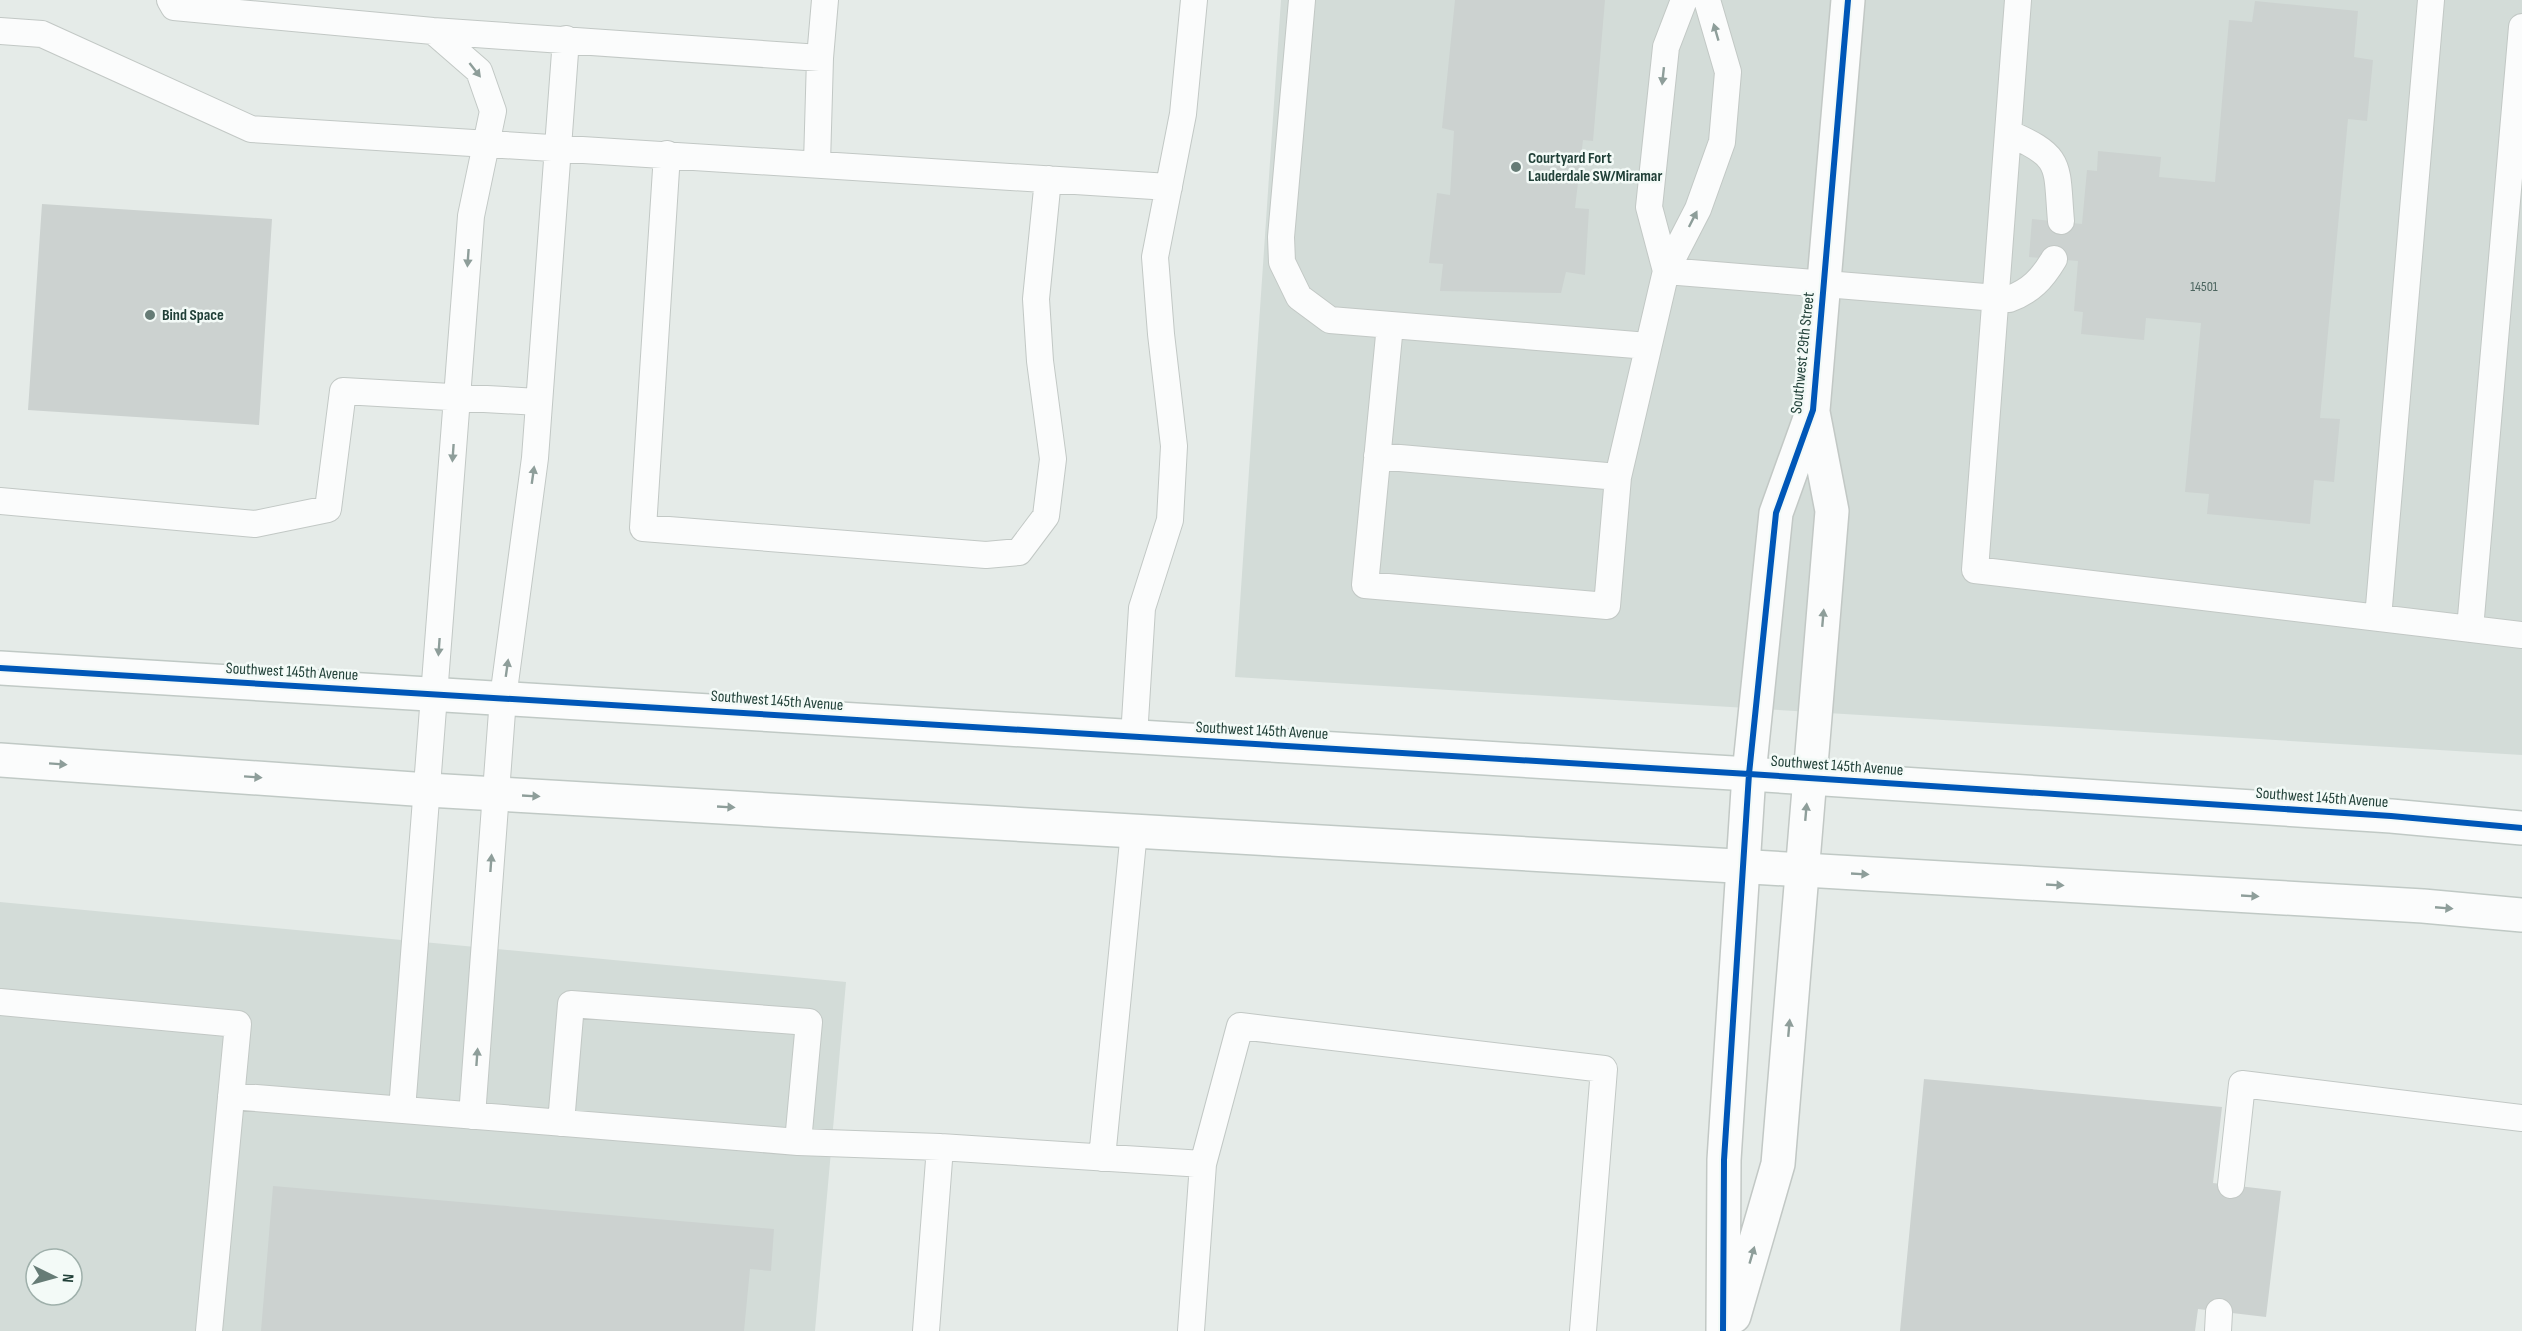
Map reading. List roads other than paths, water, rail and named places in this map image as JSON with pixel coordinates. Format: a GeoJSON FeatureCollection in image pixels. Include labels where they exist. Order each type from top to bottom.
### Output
{"type":"FeatureCollection","features":[{"type":"Feature","properties":{"kind":"street","name":"Southwest 29th Street"},"geometry":{"type":"LineString","coordinates":[[1723,1331],[1724,1160],[1749,774],[1776,513],[1813,410],[1848,0]]}},
{"type":"Feature","properties":{"kind":"street","name":"Southwest 29th Street"},"geometry":{"type":"LineString","coordinates":[[1730,1331],[1778,1164],[1832,511],[1813,410]]}},
{"type":"Feature","properties":{"kind":"street","name":"Southwest 145th Avenue"},"geometry":{"type":"LineString","coordinates":[[0,668],[1749,774],[2391,816],[2522,828]]}},
{"type":"Feature","properties":{"kind":"street"},"geometry":{"type":"LineString","coordinates":[[0,760],[428,790],[2423,906],[2522,915]]}},
{"type":"Feature","properties":{"kind":"lane"},"geometry":{"type":"LineString","coordinates":[[170,0],[174,8],[433,31],[820,58]]}},
{"type":"Feature","properties":{"kind":"lane"},"geometry":{"type":"LineString","coordinates":[[817,163],[820,58],[825,0]]}},
{"type":"Feature","properties":{"kind":"lane"},"geometry":{"type":"LineString","coordinates":[[1134,737],[1142,608],[1170,520],[1174,447],[1155,257],[1183,114],[1194,0]]}},
{"type":"Feature","properties":{"kind":"lane"},"geometry":{"type":"LineString","coordinates":[[1302,0],[1282,226],[1282,262],[1299,297],[1330,320],[1648,346]]}},
{"type":"Feature","properties":{"kind":"lane"},"geometry":{"type":"LineString","coordinates":[[1666,271],[1649,207],[1666,47],[1684,0]]}},
{"type":"Feature","properties":{"kind":"lane"},"geometry":{"type":"LineString","coordinates":[[1389,325],[1365,585],[1606,606],[1618,477],[1666,271],[1698,209],[1722,142],[1728,72],[1707,0]]}},
{"type":"Feature","properties":{"kind":"lane"},"geometry":{"type":"LineString","coordinates":[[2018,0],[1975,570],[2522,635]]}},
{"type":"Feature","properties":{"kind":"lane"},"geometry":{"type":"LineString","coordinates":[[2378,618],[2431,0]]}},
{"type":"Feature","properties":{"kind":"lane"},"geometry":{"type":"LineString","coordinates":[[2470,629],[2522,27]]}},
{"type":"Feature","properties":{"kind":"lane"},"geometry":{"type":"LineString","coordinates":[[0,31],[42,34],[251,129],[1169,187]]}},
{"type":"Feature","properties":{"kind":"lane"},"geometry":{"type":"LineString","coordinates":[[402,1110],[471,216],[493,111],[479,71],[433,31]]}},
{"type":"Feature","properties":{"kind":"lane"},"geometry":{"type":"LineString","coordinates":[[472,1116],[503,698],[535,458],[566,39]]}},
{"type":"Feature","properties":{"kind":"lane"},"geometry":{"type":"LineString","coordinates":[[2008,133],[2034,144],[2049,156],[2057,170],[2061,221]]}},
{"type":"Feature","properties":{"kind":"lane"},"geometry":{"type":"LineString","coordinates":[[667,154],[643,528],[986,555],[1019,552],[1046,516],[1053,459],[1040,361],[1036,299],[1048,179]]}},
{"type":"Feature","properties":{"kind":"lane"},"geometry":{"type":"LineString","coordinates":[[1666,271],[2009,299],[2026,293],[2043,278],[2054,259]]}},
{"type":"Feature","properties":{"kind":"lane"},"geometry":{"type":"LineString","coordinates":[[0,501],[255,524],[328,509],[343,392],[539,402]]}},
{"type":"Feature","properties":{"kind":"lane"},"geometry":{"type":"LineString","coordinates":[[1377,456],[1618,477]]}},
{"type":"Feature","properties":{"kind":"lane"},"geometry":{"type":"LineString","coordinates":[[1102,1158],[1134,831]]}},
{"type":"Feature","properties":{"kind":"lane"},"geometry":{"type":"LineString","coordinates":[[0,1002],[238,1024],[209,1331]]}},
{"type":"Feature","properties":{"kind":"lane"},"geometry":{"type":"LineString","coordinates":[[561,1123],[571,1004],[809,1022],[798,1142]]}},
{"type":"Feature","properties":{"kind":"lane"},"geometry":{"type":"LineString","coordinates":[[1191,1331],[1203,1164],[1240,1026],[1604,1069],[1583,1331]]}},
{"type":"Feature","properties":{"kind":"lane"},"geometry":{"type":"LineString","coordinates":[[2231,1185],[2242,1084],[2522,1118]]}},
{"type":"Feature","properties":{"kind":"lane"},"geometry":{"type":"LineString","coordinates":[[231,1096],[798,1142],[940,1147],[1203,1164]]}},
{"type":"Feature","properties":{"kind":"lane"},"geometry":{"type":"LineString","coordinates":[[926,1331],[940,1147]]}},
{"type":"Feature","properties":{"kind":"place","name":"Courtyard Fort Lauderdale SW/Miramar"},"geometry":{"type":"Point","coordinates":[1516,167]}},
{"type":"Feature","properties":{"kind":"place","name":"Bind Space"},"geometry":{"type":"Point","coordinates":[150,315]}}]}
